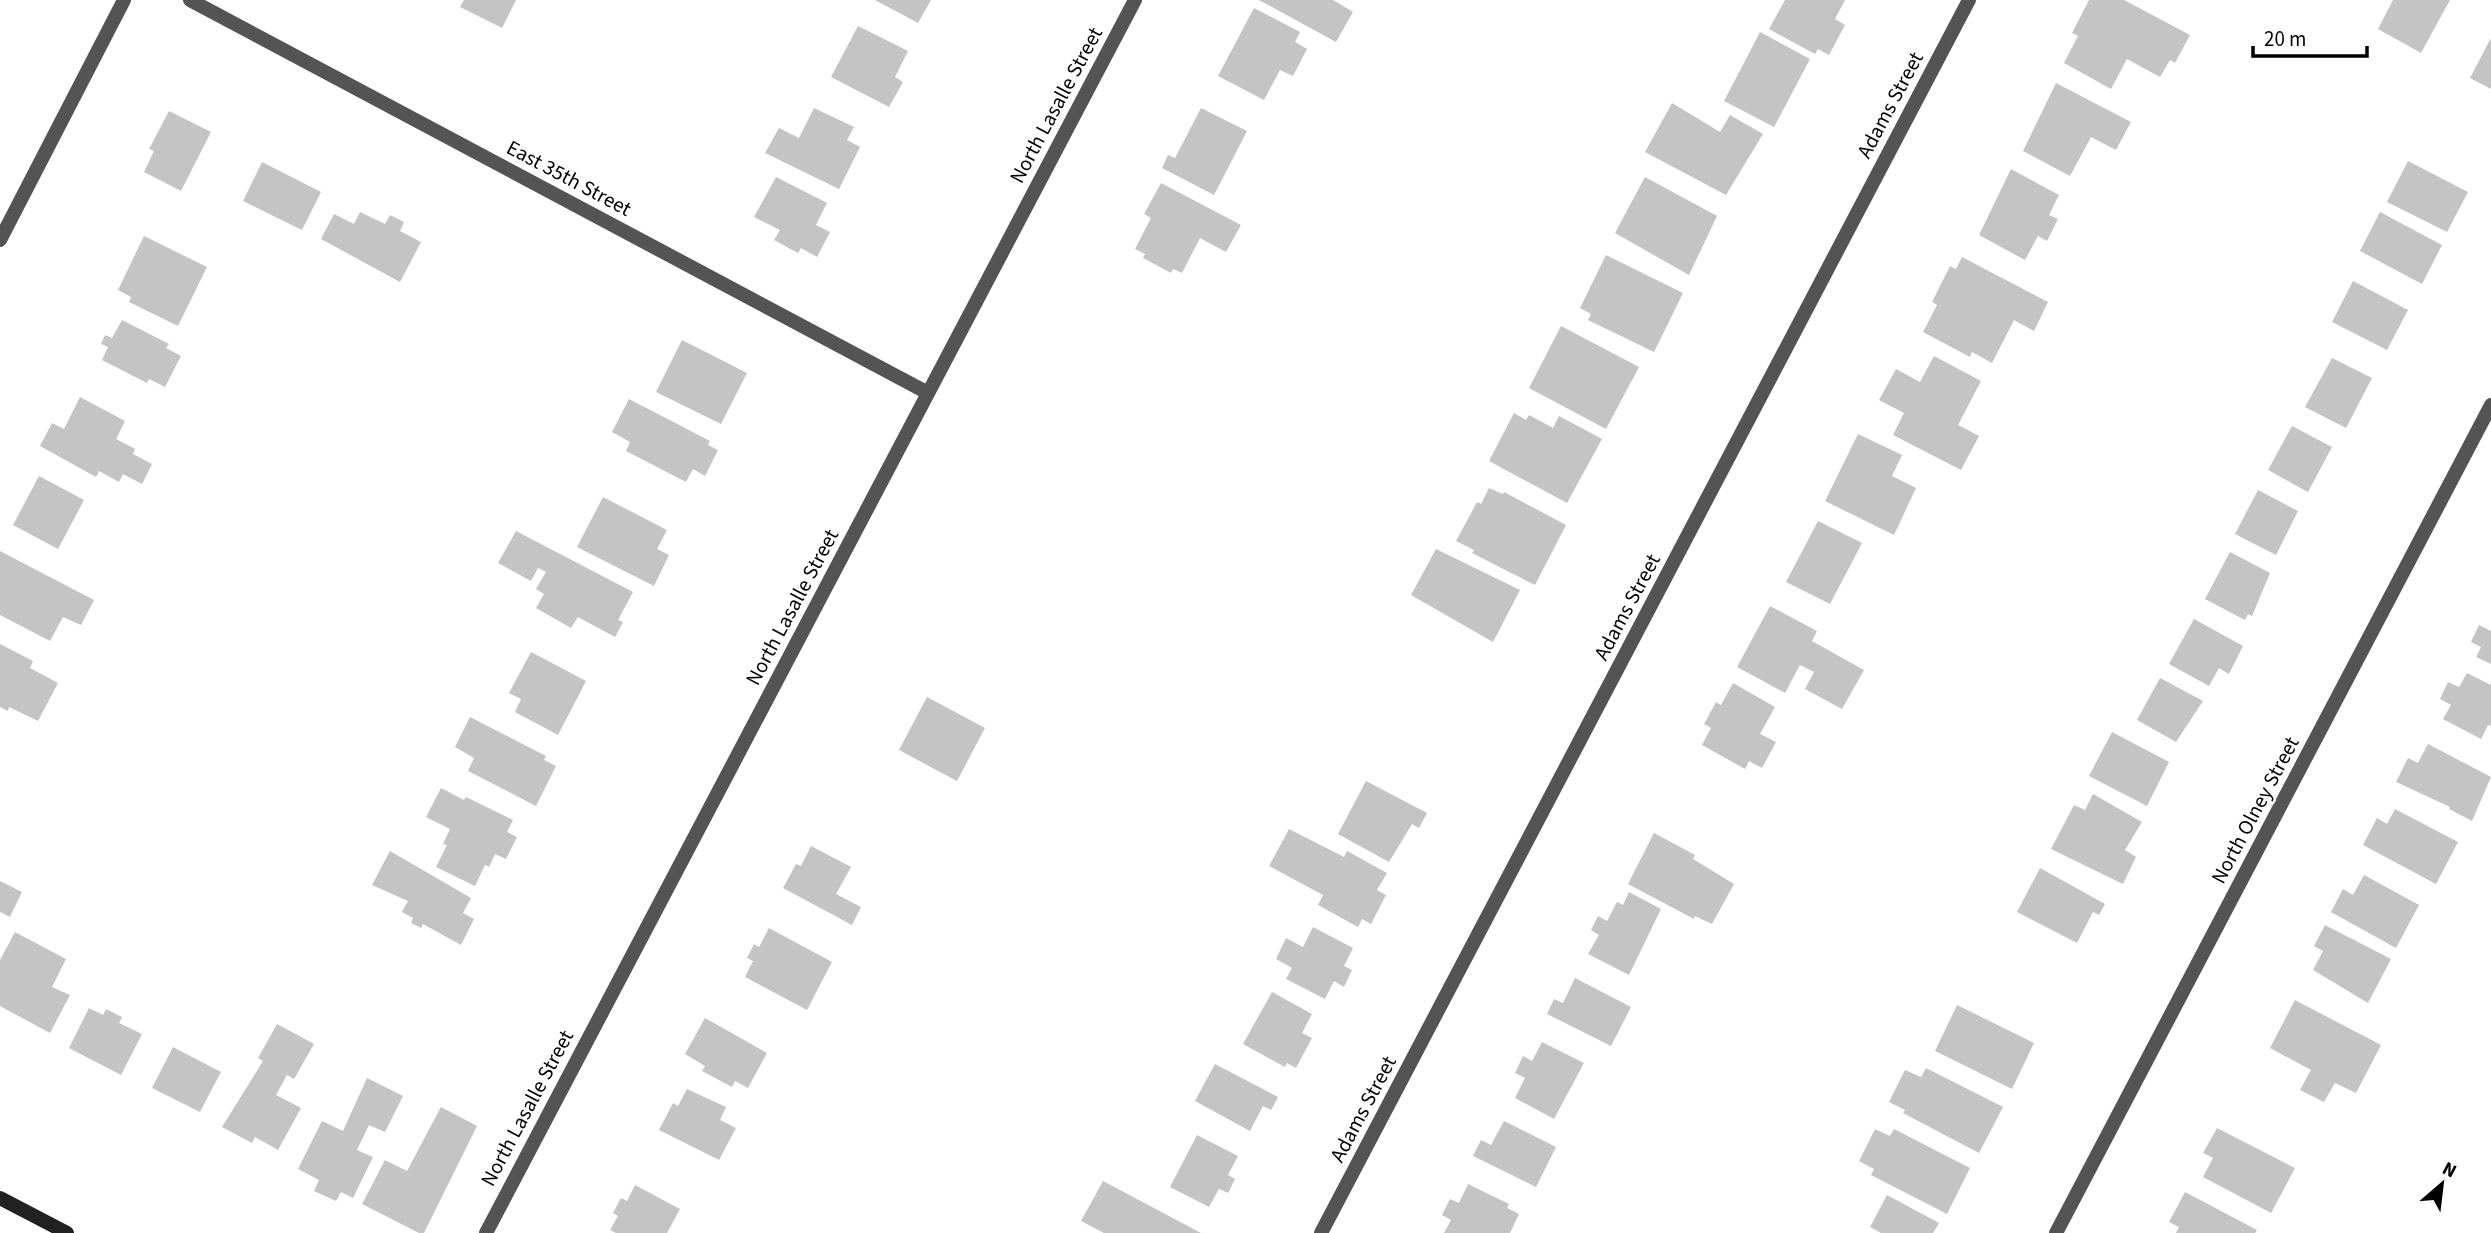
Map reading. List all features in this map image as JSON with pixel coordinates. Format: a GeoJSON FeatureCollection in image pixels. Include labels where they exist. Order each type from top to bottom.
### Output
{"type":"FeatureCollection","features":[{"type":"Feature","properties":{"kind":"main road"},"geometry":{"type":"LineString","coordinates":[[0,1198],[67,1233]]}},
{"type":"Feature","properties":{"kind":"street"},"geometry":{"type":"LineString","coordinates":[[0,240],[124,0]]}},
{"type":"Feature","properties":{"kind":"street","name":"East 35th Street"},"geometry":{"type":"LineString","coordinates":[[190,0],[928,393]]}},
{"type":"Feature","properties":{"kind":"street","name":"North Lasalle Street"},"geometry":{"type":"LineString","coordinates":[[486,1233],[1135,0]]}},
{"type":"Feature","properties":{"kind":"street","name":"Adams Street"},"geometry":{"type":"LineString","coordinates":[[1321,1233],[1969,0]]}},
{"type":"Feature","properties":{"kind":"street","name":"North Olney Street"},"geometry":{"type":"LineString","coordinates":[[2056,1233],[2491,405]]}},
{"type":"Feature","properties":{"kind":"building"},"geometry":{"type":"Polygon","coordinates":[[[464,0],[516,0],[502,28],[460,7],[464,0]]]}},
{"type":"Feature","properties":{"kind":"building"},"geometry":{"type":"Polygon","coordinates":[[[875,0],[931,0],[918,23],[875,0]]]}},
{"type":"Feature","properties":{"kind":"building"},"geometry":{"type":"Polygon","coordinates":[[[1259,0],[1333,0],[1353,12],[1336,42],[1259,0]]]}},
{"type":"Feature","properties":{"kind":"building"},"geometry":{"type":"Polygon","coordinates":[[[1785,0],[1845,0],[1835,19],[1845,25],[1829,55],[1818,49],[1815,54],[1769,29],[1785,0]]]}},
{"type":"Feature","properties":{"kind":"building"},"geometry":{"type":"Polygon","coordinates":[[[2089,0],[2124,0],[2190,35],[2175,63],[2170,60],[2160,77],[2127,59],[2111,89],[2064,63],[2078,36],[2072,33],[2089,0]]]}},
{"type":"Feature","properties":{"kind":"building"},"geometry":{"type":"Polygon","coordinates":[[[2393,0],[2450,0],[2421,53],[2378,29],[2393,0]]]}},
{"type":"Feature","properties":{"kind":"building"},"geometry":{"type":"Polygon","coordinates":[[[1254,8],[1300,32],[1295,42],[1307,49],[1293,76],[1280,70],[1264,100],[1218,76],[1254,8]]]}},
{"type":"Feature","properties":{"kind":"building"},"geometry":{"type":"Polygon","coordinates":[[[858,26],[908,51],[895,77],[903,82],[889,107],[831,77],[858,26]]]}},
{"type":"Feature","properties":{"kind":"building"},"geometry":{"type":"Polygon","coordinates":[[[1760,32],[1810,59],[1774,127],[1724,101],[1760,32]]]}},
{"type":"Feature","properties":{"kind":"building"},"geometry":{"type":"Polygon","coordinates":[[[2491,38],[2491,89],[2470,78],[2491,38]]]}},
{"type":"Feature","properties":{"kind":"building"},"geometry":{"type":"Polygon","coordinates":[[[2056,83],[2131,122],[2116,150],[2091,137],[2070,176],[2023,151],[2056,83]]]}},
{"type":"Feature","properties":{"kind":"building"},"geometry":{"type":"Polygon","coordinates":[[[1672,103],[1720,132],[1730,115],[1763,134],[1726,195],[1645,152],[1672,103]]]}},
{"type":"Feature","properties":{"kind":"building"},"geometry":{"type":"Polygon","coordinates":[[[814,108],[854,127],[847,140],[860,147],[839,189],[765,153],[779,128],[799,138],[814,108]]]}},
{"type":"Feature","properties":{"kind":"building"},"geometry":{"type":"Polygon","coordinates":[[[1201,108],[1247,131],[1214,195],[1162,168],[1168,155],[1175,158],[1201,108]]]}},
{"type":"Feature","properties":{"kind":"building"},"geometry":{"type":"Polygon","coordinates":[[[169,111],[211,132],[181,191],[144,172],[154,151],[149,149],[169,111]]]}},
{"type":"Feature","properties":{"kind":"building"},"geometry":{"type":"Polygon","coordinates":[[[2408,161],[2468,192],[2447,232],[2387,202],[2408,161]]]}},
{"type":"Feature","properties":{"kind":"building"},"geometry":{"type":"Polygon","coordinates":[[[262,162],[321,192],[302,230],[243,201],[262,162]]]}},
{"type":"Feature","properties":{"kind":"building"},"geometry":{"type":"Polygon","coordinates":[[[2011,169],[2059,195],[2049,215],[2058,219],[2047,241],[2038,236],[2025,260],[1979,235],[2011,169]]]}},
{"type":"Feature","properties":{"kind":"building"},"geometry":{"type":"Polygon","coordinates":[[[776,177],[827,203],[816,225],[830,232],[817,257],[801,248],[798,253],[774,240],[780,230],[754,217],[776,177]]]}},
{"type":"Feature","properties":{"kind":"building"},"geometry":{"type":"Polygon","coordinates":[[[1645,177],[1717,216],[1689,275],[1615,233],[1645,177]]]}},
{"type":"Feature","properties":{"kind":"building"},"geometry":{"type":"Polygon","coordinates":[[[1161,183],[1241,225],[1226,252],[1200,238],[1182,273],[1173,269],[1171,273],[1143,258],[1145,254],[1135,249],[1151,218],[1144,214],[1161,183]]]}},
{"type":"Feature","properties":{"kind":"building"},"geometry":{"type":"Polygon","coordinates":[[[360,212],[385,224],[390,215],[404,222],[400,231],[421,242],[400,282],[321,239],[334,214],[354,224],[360,212]]]}},
{"type":"Feature","properties":{"kind":"building"},"geometry":{"type":"Polygon","coordinates":[[[2380,212],[2442,245],[2422,284],[2360,251],[2380,212]]]}},
{"type":"Feature","properties":{"kind":"building"},"geometry":{"type":"Polygon","coordinates":[[[144,236],[207,267],[178,326],[129,302],[131,297],[118,290],[144,236]]]}},
{"type":"Feature","properties":{"kind":"building"},"geometry":{"type":"Polygon","coordinates":[[[1606,255],[1683,293],[1654,352],[1588,320],[1591,314],[1580,308],[1606,255]]]}},
{"type":"Feature","properties":{"kind":"building"},"geometry":{"type":"Polygon","coordinates":[[[1962,257],[2048,302],[2034,331],[2014,320],[1992,363],[1972,352],[1970,357],[1923,332],[1937,305],[1932,302],[1950,266],[1956,269],[1962,257]]]}},
{"type":"Feature","properties":{"kind":"building"},"geometry":{"type":"Polygon","coordinates":[[[2353,281],[2408,310],[2387,350],[2332,322],[2353,281]]]}},
{"type":"Feature","properties":{"kind":"building"},"geometry":{"type":"Polygon","coordinates":[[[122,320],[169,344],[166,348],[181,356],[165,387],[149,379],[147,383],[102,360],[108,347],[101,344],[105,335],[112,338],[122,320]]]}},
{"type":"Feature","properties":{"kind":"building"},"geometry":{"type":"Polygon","coordinates":[[[1561,326],[1639,367],[1606,429],[1529,388],[1561,326]]]}},
{"type":"Feature","properties":{"kind":"building"},"geometry":{"type":"Polygon","coordinates":[[[682,340],[747,373],[721,424],[656,392],[682,340]]]}},
{"type":"Feature","properties":{"kind":"building"},"geometry":{"type":"Polygon","coordinates":[[[1934,356],[1981,381],[1958,425],[1979,436],[1961,470],[1893,435],[1904,413],[1879,400],[1896,369],[1920,382],[1934,356]]]}},
{"type":"Feature","properties":{"kind":"building"},"geometry":{"type":"Polygon","coordinates":[[[2332,358],[2372,378],[2346,428],[2305,407],[2332,358]]]}},
{"type":"Feature","properties":{"kind":"building"},"geometry":{"type":"Polygon","coordinates":[[[80,397],[125,421],[116,439],[135,449],[133,454],[152,464],[142,484],[123,474],[119,482],[99,471],[96,477],[40,446],[52,423],[64,429],[80,397]]]}},
{"type":"Feature","properties":{"kind":"building"},"geometry":{"type":"Polygon","coordinates":[[[629,399],[710,441],[708,445],[718,450],[705,476],[693,469],[686,482],[626,451],[630,442],[612,432],[629,399]]]}},
{"type":"Feature","properties":{"kind":"building"},"geometry":{"type":"Polygon","coordinates":[[[1514,413],[1526,420],[1529,415],[1553,428],[1559,416],[1602,439],[1567,503],[1489,461],[1514,413]]]}},
{"type":"Feature","properties":{"kind":"building"},"geometry":{"type":"Polygon","coordinates":[[[2292,426],[2332,447],[2308,492],[2268,470],[2292,426]]]}},
{"type":"Feature","properties":{"kind":"building"},"geometry":{"type":"Polygon","coordinates":[[[1858,434],[1902,455],[1892,476],[1916,488],[1894,535],[1825,501],[1858,434]]]}},
{"type":"Feature","properties":{"kind":"building"},"geometry":{"type":"Polygon","coordinates":[[[39,476],[84,500],[58,549],[13,525],[39,476]]]}},
{"type":"Feature","properties":{"kind":"building"},"geometry":{"type":"Polygon","coordinates":[[[1489,488],[1503,494],[1504,492],[1566,525],[1535,585],[1472,553],[1474,550],[1456,541],[1477,502],[1481,504],[1489,488]]]}},
{"type":"Feature","properties":{"kind":"building"},"geometry":{"type":"Polygon","coordinates":[[[2258,490],[2298,511],[2276,555],[2235,534],[2258,490]]]}},
{"type":"Feature","properties":{"kind":"building"},"geometry":{"type":"Polygon","coordinates":[[[603,497],[667,530],[657,549],[669,555],[654,586],[577,547],[603,497]]]}},
{"type":"Feature","properties":{"kind":"building"},"geometry":{"type":"Polygon","coordinates":[[[1818,521],[1862,543],[1830,604],[1786,582],[1818,521]]]}},
{"type":"Feature","properties":{"kind":"building"},"geometry":{"type":"Polygon","coordinates":[[[516,531],[633,592],[618,620],[623,622],[615,637],[578,617],[571,628],[536,608],[544,594],[536,589],[546,572],[538,568],[531,581],[498,563],[516,531]]]}},
{"type":"Feature","properties":{"kind":"building"},"geometry":{"type":"Polygon","coordinates":[[[1436,549],[1520,590],[1493,642],[1411,595],[1436,549]]]}},
{"type":"Feature","properties":{"kind":"building"},"geometry":{"type":"Polygon","coordinates":[[[0,551],[94,600],[81,625],[63,617],[50,641],[0,615],[0,551]]]}},
{"type":"Feature","properties":{"kind":"building"},"geometry":{"type":"Polygon","coordinates":[[[2230,552],[2270,573],[2252,616],[2248,614],[2245,620],[2205,599],[2230,552]]]}},
{"type":"Feature","properties":{"kind":"building"},"geometry":{"type":"Polygon","coordinates":[[[1770,606],[1817,631],[1812,641],[1864,670],[1842,709],[1805,689],[1814,672],[1800,665],[1785,693],[1737,667],[1770,606]]]}},
{"type":"Feature","properties":{"kind":"building"},"geometry":{"type":"Polygon","coordinates":[[[2194,619],[2243,646],[2229,674],[2219,668],[2209,686],[2169,664],[2194,619]]]}},
{"type":"Feature","properties":{"kind":"building"},"geometry":{"type":"Polygon","coordinates":[[[2479,625],[2491,631],[2491,664],[2476,657],[2481,647],[2471,642],[2479,625]]]}},
{"type":"Feature","properties":{"kind":"building"},"geometry":{"type":"Polygon","coordinates":[[[0,644],[33,661],[30,668],[58,683],[38,721],[9,707],[8,711],[0,707],[0,644]]]}},
{"type":"Feature","properties":{"kind":"building"},"geometry":{"type":"Polygon","coordinates":[[[531,652],[586,681],[558,735],[515,712],[521,699],[509,693],[531,652]]]}},
{"type":"Feature","properties":{"kind":"building"},"geometry":{"type":"Polygon","coordinates":[[[2467,673],[2491,685],[2491,726],[2488,725],[2481,739],[2443,719],[2451,705],[2440,699],[2448,682],[2459,687],[2467,673]]]}},
{"type":"Feature","properties":{"kind":"building"},"geometry":{"type":"Polygon","coordinates":[[[2160,678],[2203,701],[2176,742],[2137,720],[2160,678]]]}},
{"type":"Feature","properties":{"kind":"building"},"geometry":{"type":"Polygon","coordinates":[[[1733,683],[1775,707],[1760,734],[1776,742],[1762,768],[1749,761],[1745,769],[1702,745],[1711,728],[1704,724],[1716,702],[1721,705],[1733,683]]]}},
{"type":"Feature","properties":{"kind":"building"},"geometry":{"type":"Polygon","coordinates":[[[927,697],[985,728],[957,781],[899,750],[927,697]]]}},
{"type":"Feature","properties":{"kind":"building"},"geometry":{"type":"Polygon","coordinates":[[[470,717],[546,756],[544,760],[556,766],[536,806],[468,771],[474,758],[455,747],[470,717]]]}},
{"type":"Feature","properties":{"kind":"building"},"geometry":{"type":"Polygon","coordinates":[[[2112,732],[2169,762],[2147,806],[2089,776],[2112,732]]]}},
{"type":"Feature","properties":{"kind":"building"},"geometry":{"type":"Polygon","coordinates":[[[2428,744],[2491,777],[2472,821],[2449,809],[2450,807],[2396,782],[2408,758],[2418,763],[2428,744]]]}},
{"type":"Feature","properties":{"kind":"building"},"geometry":{"type":"Polygon","coordinates":[[[1366,781],[1427,813],[1419,828],[1412,824],[1389,862],[1338,834],[1366,781]]]}},
{"type":"Feature","properties":{"kind":"building"},"geometry":{"type":"Polygon","coordinates":[[[441,788],[513,820],[507,832],[517,837],[506,859],[495,854],[489,867],[485,865],[475,886],[436,867],[447,845],[443,844],[450,829],[426,817],[441,788]]]}},
{"type":"Feature","properties":{"kind":"building"},"geometry":{"type":"Polygon","coordinates":[[[2093,794],[2142,822],[2125,850],[2136,857],[2123,884],[2051,849],[2074,805],[2085,810],[2093,794]]]}},
{"type":"Feature","properties":{"kind":"building"},"geometry":{"type":"Polygon","coordinates":[[[2395,809],[2458,842],[2436,884],[2363,845],[2377,818],[2387,824],[2395,809]]]}},
{"type":"Feature","properties":{"kind":"building"},"geometry":{"type":"Polygon","coordinates":[[[1289,829],[1344,857],[1347,851],[1387,873],[1377,890],[1386,895],[1371,924],[1362,919],[1358,927],[1318,905],[1323,895],[1269,866],[1289,829]]]}},
{"type":"Feature","properties":{"kind":"building"},"geometry":{"type":"Polygon","coordinates":[[[1654,833],[1695,855],[1693,859],[1734,884],[1712,924],[1695,916],[1694,919],[1628,884],[1654,833]]]}},
{"type":"Feature","properties":{"kind":"building"},"geometry":{"type":"Polygon","coordinates":[[[811,846],[851,867],[836,894],[861,907],[852,925],[783,888],[796,864],[801,866],[811,846]]]}},
{"type":"Feature","properties":{"kind":"building"},"geometry":{"type":"Polygon","coordinates":[[[390,851],[471,898],[463,913],[474,919],[461,945],[423,924],[421,928],[411,923],[413,918],[402,912],[408,901],[372,885],[390,851]]]}},
{"type":"Feature","properties":{"kind":"building"},"geometry":{"type":"Polygon","coordinates":[[[2040,868],[2105,904],[2099,915],[2093,912],[2077,943],[2017,912],[2040,868]]]}},
{"type":"Feature","properties":{"kind":"building"},"geometry":{"type":"Polygon","coordinates":[[[2364,875],[2419,905],[2396,948],[2331,912],[2343,889],[2353,895],[2364,875]]]}},
{"type":"Feature","properties":{"kind":"building"},"geometry":{"type":"Polygon","coordinates":[[[0,881],[22,892],[10,917],[0,912],[0,881]]]}},
{"type":"Feature","properties":{"kind":"building"},"geometry":{"type":"Polygon","coordinates":[[[1629,892],[1661,909],[1629,975],[1588,954],[1599,935],[1591,930],[1598,916],[1607,921],[1617,902],[1623,905],[1629,892]]]}},
{"type":"Feature","properties":{"kind":"building"},"geometry":{"type":"Polygon","coordinates":[[[2325,925],[2391,959],[2368,1003],[2313,970],[2323,951],[2314,946],[2325,925]]]}},
{"type":"Feature","properties":{"kind":"building"},"geometry":{"type":"Polygon","coordinates":[[[1313,927],[1353,948],[1344,966],[1352,970],[1344,987],[1334,981],[1325,999],[1286,979],[1292,968],[1276,959],[1286,938],[1303,947],[1313,927]]]}},
{"type":"Feature","properties":{"kind":"building"},"geometry":{"type":"Polygon","coordinates":[[[769,928],[832,962],[807,1010],[745,977],[753,961],[747,958],[754,944],[759,947],[769,928]]]}},
{"type":"Feature","properties":{"kind":"building"},"geometry":{"type":"Polygon","coordinates":[[[15,932],[66,959],[52,987],[70,995],[50,1033],[0,1006],[0,960],[15,932]]]}},
{"type":"Feature","properties":{"kind":"building"},"geometry":{"type":"Polygon","coordinates":[[[1575,978],[1631,1007],[1611,1046],[1547,1014],[1554,999],[1563,1003],[1575,978]]]}},
{"type":"Feature","properties":{"kind":"building"},"geometry":{"type":"Polygon","coordinates":[[[1272,992],[1312,1014],[1302,1033],[1312,1038],[1296,1068],[1287,1063],[1285,1067],[1243,1044],[1272,992]]]}},
{"type":"Feature","properties":{"kind":"building"},"geometry":{"type":"Polygon","coordinates":[[[2295,1000],[2381,1045],[2356,1093],[2335,1083],[2324,1102],[2300,1090],[2311,1070],[2270,1048],[2295,1000]]]}},
{"type":"Feature","properties":{"kind":"building"},"geometry":{"type":"Polygon","coordinates":[[[1957,1005],[2034,1043],[2012,1089],[1935,1051],[1957,1005]]]}},
{"type":"Feature","properties":{"kind":"building"},"geometry":{"type":"Polygon","coordinates":[[[89,1008],[103,1015],[106,1009],[122,1017],[119,1023],[142,1034],[121,1075],[69,1048],[89,1008]]]}},
{"type":"Feature","properties":{"kind":"building"},"geometry":{"type":"Polygon","coordinates":[[[705,1018],[767,1053],[748,1088],[735,1081],[732,1087],[702,1071],[705,1066],[685,1054],[705,1018]]]}},
{"type":"Feature","properties":{"kind":"building"},"geometry":{"type":"Polygon","coordinates":[[[277,1024],[314,1044],[294,1079],[287,1075],[276,1095],[301,1108],[278,1150],[255,1137],[252,1143],[222,1127],[263,1061],[258,1058],[277,1024]]]}},
{"type":"Feature","properties":{"kind":"building"},"geometry":{"type":"Polygon","coordinates":[[[1542,1042],[1584,1063],[1554,1119],[1515,1098],[1525,1078],[1515,1073],[1523,1056],[1532,1061],[1542,1042]]]}},
{"type":"Feature","properties":{"kind":"building"},"geometry":{"type":"Polygon","coordinates":[[[173,1047],[221,1072],[200,1112],[152,1088],[173,1047]]]}},
{"type":"Feature","properties":{"kind":"building"},"geometry":{"type":"Polygon","coordinates":[[[1215,1064],[1278,1097],[1271,1110],[1263,1106],[1250,1131],[1195,1101],[1215,1064]]]}},
{"type":"Feature","properties":{"kind":"building"},"geometry":{"type":"Polygon","coordinates":[[[1926,1068],[2003,1107],[1979,1153],[1903,1113],[1905,1110],[1889,1102],[1905,1070],[1921,1077],[1926,1068]]]}},
{"type":"Feature","properties":{"kind":"building"},"geometry":{"type":"Polygon","coordinates":[[[367,1078],[403,1096],[385,1132],[369,1125],[357,1150],[373,1157],[353,1198],[341,1192],[336,1201],[314,1191],[319,1180],[298,1169],[322,1121],[343,1131],[367,1078]]]}},
{"type":"Feature","properties":{"kind":"building"},"geometry":{"type":"Polygon","coordinates":[[[687,1089],[726,1107],[720,1120],[736,1128],[719,1160],[659,1130],[673,1103],[678,1106],[687,1089]]]}},
{"type":"Feature","properties":{"kind":"building"},"geometry":{"type":"Polygon","coordinates":[[[441,1107],[477,1126],[424,1233],[419,1233],[362,1204],[385,1160],[407,1171],[441,1107]]]}},
{"type":"Feature","properties":{"kind":"building"},"geometry":{"type":"Polygon","coordinates":[[[1504,1121],[1556,1147],[1536,1187],[1473,1156],[1481,1140],[1491,1145],[1504,1121]]]}},
{"type":"Feature","properties":{"kind":"building"},"geometry":{"type":"Polygon","coordinates":[[[2217,1128],[2295,1168],[2271,1213],[2203,1177],[2213,1158],[2203,1153],[2217,1128]]]}},
{"type":"Feature","properties":{"kind":"building"},"geometry":{"type":"Polygon","coordinates":[[[1875,1129],[1890,1136],[1894,1129],[1970,1168],[1947,1214],[1871,1175],[1874,1169],[1859,1161],[1875,1129]]]}},
{"type":"Feature","properties":{"kind":"building"},"geometry":{"type":"Polygon","coordinates":[[[1197,1135],[1238,1156],[1228,1175],[1235,1179],[1228,1193],[1219,1189],[1209,1207],[1170,1187],[1197,1135]]]}},
{"type":"Feature","properties":{"kind":"building"},"geometry":{"type":"Polygon","coordinates":[[[1103,1181],[1201,1233],[1104,1233],[1081,1221],[1103,1181]]]}},
{"type":"Feature","properties":{"kind":"building"},"geometry":{"type":"Polygon","coordinates":[[[1468,1184],[1509,1204],[1507,1208],[1519,1214],[1510,1233],[1444,1233],[1451,1220],[1442,1215],[1450,1199],[1459,1203],[1468,1184]]]}},
{"type":"Feature","properties":{"kind":"building"},"geometry":{"type":"Polygon","coordinates":[[[635,1185],[680,1209],[667,1233],[616,1233],[610,1230],[618,1216],[613,1213],[621,1198],[627,1201],[635,1185]]]}},
{"type":"Feature","properties":{"kind":"building"},"geometry":{"type":"Polygon","coordinates":[[[2185,1192],[2257,1230],[2255,1233],[2176,1233],[2179,1227],[2169,1222],[2185,1192]]]}},
{"type":"Feature","properties":{"kind":"building"},"geometry":{"type":"Polygon","coordinates":[[[1887,1195],[1939,1223],[1933,1233],[1881,1233],[1870,1227],[1887,1195]]]}}]}
